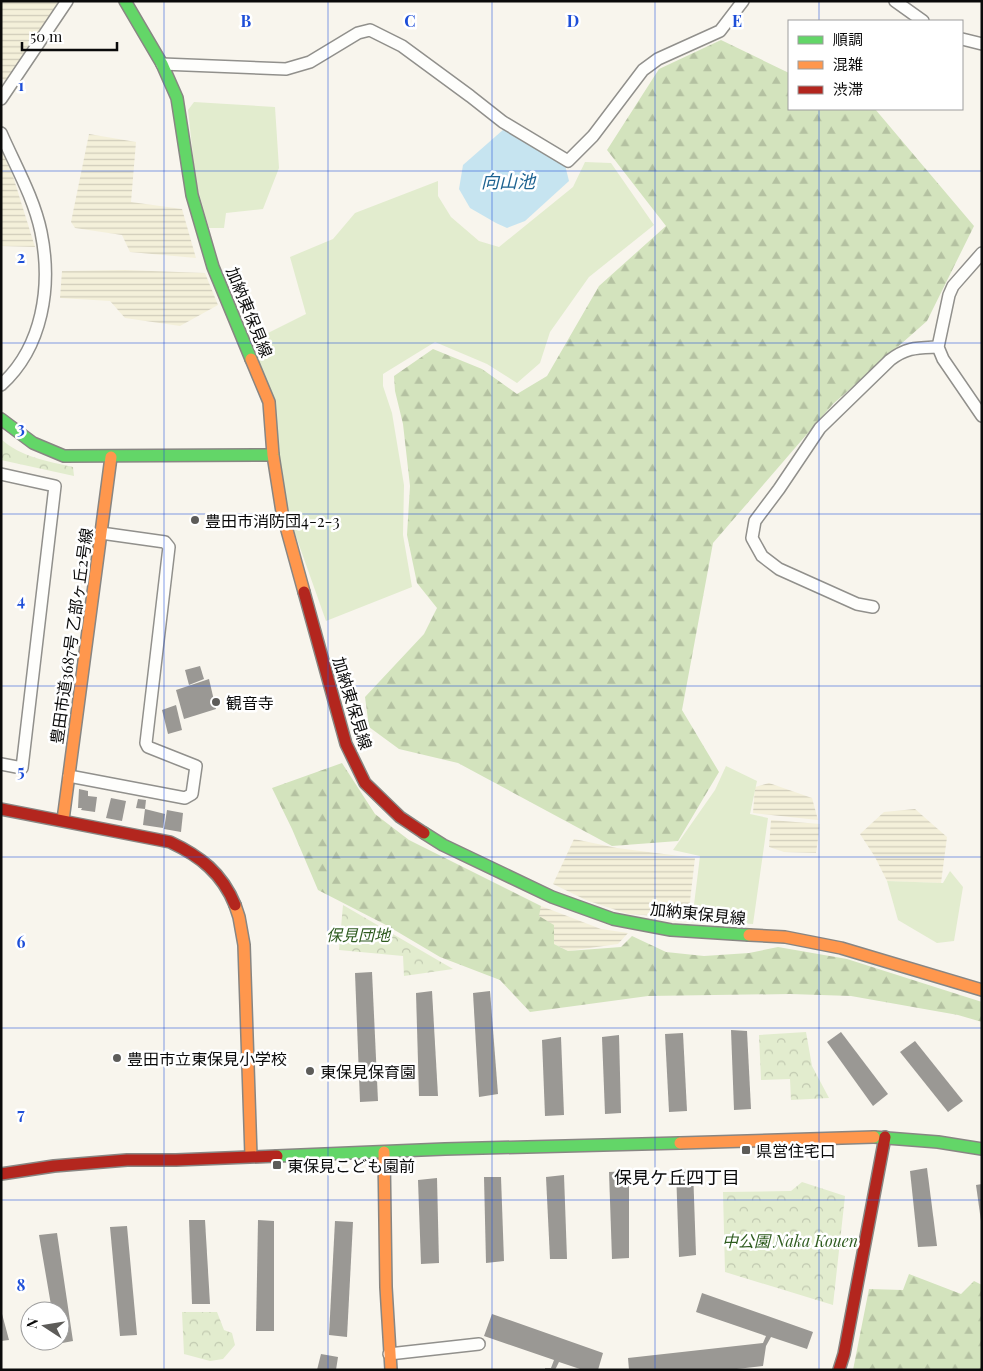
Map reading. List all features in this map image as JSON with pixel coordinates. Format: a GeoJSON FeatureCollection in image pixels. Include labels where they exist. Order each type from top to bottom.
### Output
{"type":"FeatureCollection","features":[{"type":"Feature","properties":{"kind":"street"},"geometry":{"type":"LineString","coordinates":[[1,99],[67,1]]}},
{"type":"Feature","properties":{"kind":"street","name":"加納東保見線"},"geometry":{"type":"LineString","coordinates":[[125,1],[162,64],[177,98],[192,195],[212,264],[269,402],[273,456],[282,512],[346,744],[365,783],[400,817],[443,845],[552,897],[614,919],[670,930],[785,937],[822,944],[850,950],[982,990]]}},
{"type":"Feature","properties":{"kind":"street"},"geometry":{"type":"LineString","coordinates":[[162,64],[294,67],[310,62],[358,33],[370,30],[402,46],[503,122],[568,161],[593,136],[643,70],[658,59],[720,30],[743,1]]}},
{"type":"Feature","properties":{"kind":"street"},"geometry":{"type":"LineString","coordinates":[[895,1],[922,20]]}},
{"type":"Feature","properties":{"kind":"street"},"geometry":{"type":"LineString","coordinates":[[963,39],[982,44]]}},
{"type":"Feature","properties":{"kind":"street"},"geometry":{"type":"LineString","coordinates":[[1,133],[30,197],[41,232],[45,262],[45,289],[37,332],[22,363],[1,385]]}},
{"type":"Feature","properties":{"kind":"street"},"geometry":{"type":"LineString","coordinates":[[982,253],[953,286],[949,295],[938,347],[943,360],[982,416]]}},
{"type":"Feature","properties":{"kind":"street"},"geometry":{"type":"LineString","coordinates":[[873,607],[858,604],[778,570],[762,556],[752,538],[755,521],[820,428],[890,360],[902,351],[913,348],[938,347]]}},
{"type":"Feature","properties":{"kind":"street"},"geometry":{"type":"LineString","coordinates":[[1,419],[34,443],[64,456],[273,456]]}},
{"type":"Feature","properties":{"kind":"street","name":"豊田市道3687号 乙部ヶ丘2号線"},"geometry":{"type":"LineString","coordinates":[[63,820],[111,457]]}},
{"type":"Feature","properties":{"kind":"street"},"geometry":{"type":"LineString","coordinates":[[1,764],[22,768],[55,486],[2,478]]}},
{"type":"Feature","properties":{"kind":"street"},"geometry":{"type":"LineString","coordinates":[[69,776],[185,798],[192,794],[196,766],[148,747],[146,743],[169,547],[165,542],[102,533]]}},
{"type":"Feature","properties":{"kind":"street"},"geometry":{"type":"LineString","coordinates":[[1,809],[170,842],[195,855],[211,869],[232,895],[240,920],[244,945],[251,1156]]}},
{"type":"Feature","properties":{"kind":"street"},"geometry":{"type":"LineString","coordinates":[[1,1174],[88,1163],[251,1156],[832,1138],[886,1137],[982,1149]]}},
{"type":"Feature","properties":{"kind":"street"},"geometry":{"type":"LineString","coordinates":[[839,1370],[844,1354],[886,1137]]}},
{"type":"Feature","properties":{"kind":"street"},"geometry":{"type":"LineString","coordinates":[[384,1152],[386,1287],[391,1370]]}},
{"type":"Feature","properties":{"kind":"street"},"geometry":{"type":"LineString","coordinates":[[389,1354],[479,1344]]}},
{"type":"Feature","properties":{"kind":"shaded area"},"geometry":{"type":"Polygon","coordinates":[[[1,1],[59,1],[6,81],[1,78],[1,1]]]}},
{"type":"Feature","properties":{"kind":"shaded area"},"geometry":{"type":"Polygon","coordinates":[[[89,134],[136,142],[131,202],[182,209],[196,258],[130,252],[122,235],[75,228],[71,222],[89,134]]]}},
{"type":"Feature","properties":{"kind":"shaded area"},"geometry":{"type":"Polygon","coordinates":[[[1,148],[12,173],[35,247],[1,246],[1,148]]]}},
{"type":"Feature","properties":{"kind":"shaded area"},"geometry":{"type":"Polygon","coordinates":[[[125,270],[205,273],[218,305],[180,326],[125,318],[110,301],[60,298],[62,271],[125,270]]]}},
{"type":"Feature","properties":{"kind":"shaded area"},"geometry":{"type":"Polygon","coordinates":[[[769,783],[812,798],[818,820],[753,813],[755,787],[769,783]]]}},
{"type":"Feature","properties":{"kind":"shaded area"},"geometry":{"type":"Polygon","coordinates":[[[915,809],[947,837],[941,883],[887,881],[875,857],[860,834],[884,812],[915,809]]]}},
{"type":"Feature","properties":{"kind":"shaded area"},"geometry":{"type":"Polygon","coordinates":[[[771,820],[820,824],[816,853],[784,852],[769,847],[771,820]]]}},
{"type":"Feature","properties":{"kind":"shaded area"},"geometry":{"type":"Polygon","coordinates":[[[574,839],[617,848],[695,858],[688,918],[628,914],[586,900],[553,884],[574,839]]]}},
{"type":"Feature","properties":{"kind":"shaded area"},"geometry":{"type":"Polygon","coordinates":[[[541,906],[601,929],[628,933],[618,944],[568,951],[554,944],[538,916],[541,906]]]}},
{"type":"Feature","properties":{"kind":"green space"},"geometry":{"type":"Polygon","coordinates":[[[721,40],[788,73],[788,110],[876,110],[974,226],[927,321],[833,404],[713,543],[682,710],[719,772],[678,841],[612,846],[458,763],[399,749],[369,727],[365,697],[424,634],[437,608],[417,583],[407,535],[410,486],[403,424],[395,391],[394,376],[433,349],[482,369],[517,394],[547,376],[599,286],[666,226],[607,150],[659,69],[721,40]]]}},
{"type":"Feature","properties":{"kind":"green space"},"geometry":{"type":"Polygon","coordinates":[[[194,102],[275,107],[279,168],[263,209],[226,213],[224,228],[209,228],[196,183],[188,110],[194,102]]]}},
{"type":"Feature","properties":{"kind":"green space"},"geometry":{"type":"Polygon","coordinates":[[[585,162],[611,163],[654,225],[589,277],[550,332],[540,363],[517,383],[487,364],[435,342],[383,374],[383,386],[392,413],[404,485],[403,535],[412,587],[326,621],[287,511],[252,341],[306,314],[290,257],[333,239],[355,213],[438,181],[438,196],[451,217],[479,241],[499,247],[573,187],[585,162]]]}},
{"type":"Feature","properties":{"kind":"green space"},"geometry":{"type":"Polygon","coordinates":[[[1,439],[26,454],[73,467],[74,476],[1,460],[1,439]]]}},
{"type":"Feature","properties":{"kind":"green space"},"geometry":{"type":"Polygon","coordinates":[[[342,763],[375,814],[409,840],[541,906],[539,916],[554,925],[554,944],[568,951],[621,947],[632,936],[666,952],[704,956],[749,953],[778,947],[847,959],[982,1002],[982,1022],[958,1015],[851,996],[790,994],[648,996],[530,1012],[500,980],[440,957],[386,925],[318,890],[272,788],[342,763]]]}},
{"type":"Feature","properties":{"kind":"green space"},"geometry":{"type":"Polygon","coordinates":[[[726,766],[757,781],[750,814],[768,818],[753,924],[692,921],[700,856],[673,850],[715,790],[726,766]]]}},
{"type":"Feature","properties":{"kind":"green space"},"geometry":{"type":"Polygon","coordinates":[[[950,871],[963,887],[954,941],[937,943],[898,920],[887,881],[943,883],[950,871]]]}},
{"type":"Feature","properties":{"kind":"green space","name":"保見団地"},"geometry":{"type":"Polygon","coordinates":[[[343,905],[453,969],[404,976],[403,956],[339,950],[343,905]]]}},
{"type":"Feature","properties":{"kind":"green space"},"geometry":{"type":"Polygon","coordinates":[[[806,1032],[812,1066],[829,1098],[791,1100],[790,1079],[761,1080],[759,1035],[806,1032]]]}},
{"type":"Feature","properties":{"kind":"green space","name":"中公園 Naka Kouen"},"geometry":{"type":"Polygon","coordinates":[[[802,1182],[845,1196],[833,1305],[725,1272],[723,1192],[791,1191],[802,1182]]]}},
{"type":"Feature","properties":{"kind":"green space"},"geometry":{"type":"Polygon","coordinates":[[[909,1274],[961,1294],[974,1281],[982,1285],[982,1370],[853,1370],[869,1289],[903,1290],[909,1274]]]}},
{"type":"Feature","properties":{"kind":"green space"},"geometry":{"type":"Polygon","coordinates":[[[182,1312],[217,1312],[224,1330],[232,1333],[235,1345],[223,1359],[210,1361],[184,1354],[182,1312]]]}},
{"type":"Feature","properties":{"kind":"water","name":"向山池"},"geometry":{"type":"Polygon","coordinates":[[[504,129],[565,165],[569,181],[525,221],[507,228],[470,208],[459,189],[463,165],[504,129]]]}},
{"type":"Feature","properties":{"kind":"building"},"geometry":{"type":"Polygon","coordinates":[[[200,666],[204,679],[189,685],[185,670],[200,666]]]}},
{"type":"Feature","properties":{"kind":"building"},"geometry":{"type":"Polygon","coordinates":[[[209,679],[216,709],[184,719],[176,690],[209,679]]]}},
{"type":"Feature","properties":{"kind":"building"},"geometry":{"type":"Polygon","coordinates":[[[176,705],[182,730],[168,734],[162,710],[176,705]]]}},
{"type":"Feature","properties":{"kind":"building"},"geometry":{"type":"Polygon","coordinates":[[[79,789],[88,791],[88,796],[97,797],[95,812],[78,808],[79,789]]]}},
{"type":"Feature","properties":{"kind":"building"},"geometry":{"type":"Polygon","coordinates":[[[111,798],[126,801],[122,821],[106,818],[111,798]]]}},
{"type":"Feature","properties":{"kind":"building"},"geometry":{"type":"Polygon","coordinates":[[[138,799],[146,800],[145,809],[136,808],[138,799]]]}},
{"type":"Feature","properties":{"kind":"building"},"geometry":{"type":"Polygon","coordinates":[[[145,809],[165,814],[163,828],[143,825],[145,809]]]}},
{"type":"Feature","properties":{"kind":"building"},"geometry":{"type":"Polygon","coordinates":[[[167,810],[183,813],[181,832],[164,829],[167,810]]]}},
{"type":"Feature","properties":{"kind":"building"},"geometry":{"type":"Polygon","coordinates":[[[372,972],[378,1101],[360,1102],[355,973],[372,972]]]}},
{"type":"Feature","properties":{"kind":"building"},"geometry":{"type":"Polygon","coordinates":[[[432,991],[438,1096],[419,1096],[416,993],[432,991]]]}},
{"type":"Feature","properties":{"kind":"building"},"geometry":{"type":"Polygon","coordinates":[[[490,991],[498,1094],[479,1097],[473,993],[490,991]]]}},
{"type":"Feature","properties":{"kind":"building"},"geometry":{"type":"Polygon","coordinates":[[[731,1030],[747,1031],[751,1109],[734,1110],[731,1030]]]}},
{"type":"Feature","properties":{"kind":"building"},"geometry":{"type":"Polygon","coordinates":[[[841,1032],[888,1094],[873,1106],[827,1042],[841,1032]]]}},
{"type":"Feature","properties":{"kind":"building"},"geometry":{"type":"Polygon","coordinates":[[[683,1033],[687,1111],[669,1112],[665,1034],[683,1033]]]}},
{"type":"Feature","properties":{"kind":"building"},"geometry":{"type":"Polygon","coordinates":[[[619,1035],[621,1113],[605,1114],[602,1037],[619,1035]]]}},
{"type":"Feature","properties":{"kind":"building"},"geometry":{"type":"Polygon","coordinates":[[[561,1037],[564,1115],[545,1116],[542,1040],[561,1037]]]}},
{"type":"Feature","properties":{"kind":"building"},"geometry":{"type":"Polygon","coordinates":[[[915,1041],[963,1101],[948,1112],[900,1052],[915,1041]]]}},
{"type":"Feature","properties":{"kind":"building"},"geometry":{"type":"Polygon","coordinates":[[[927,1168],[937,1246],[918,1247],[910,1171],[927,1168]]]}},
{"type":"Feature","properties":{"kind":"building"},"geometry":{"type":"Polygon","coordinates":[[[693,1169],[696,1255],[679,1257],[676,1170],[693,1169]]]}},
{"type":"Feature","properties":{"kind":"building"},"geometry":{"type":"Polygon","coordinates":[[[629,1171],[629,1258],[612,1259],[609,1172],[629,1171]]]}},
{"type":"Feature","properties":{"kind":"building"},"geometry":{"type":"Polygon","coordinates":[[[564,1175],[567,1259],[550,1259],[546,1177],[564,1175]]]}},
{"type":"Feature","properties":{"kind":"building"},"geometry":{"type":"Polygon","coordinates":[[[484,1177],[501,1177],[504,1261],[486,1263],[484,1177]]]}},
{"type":"Feature","properties":{"kind":"building"},"geometry":{"type":"Polygon","coordinates":[[[437,1178],[439,1263],[421,1264],[418,1180],[437,1178]]]}},
{"type":"Feature","properties":{"kind":"building"},"geometry":{"type":"Polygon","coordinates":[[[982,1184],[982,1221],[981,1221],[976,1185],[982,1184]]]}},
{"type":"Feature","properties":{"kind":"building"},"geometry":{"type":"Polygon","coordinates":[[[189,1220],[205,1220],[210,1304],[192,1304],[189,1220]]]}},
{"type":"Feature","properties":{"kind":"building"},"geometry":{"type":"Polygon","coordinates":[[[258,1220],[274,1221],[274,1331],[256,1331],[258,1220]]]}},
{"type":"Feature","properties":{"kind":"building"},"geometry":{"type":"Polygon","coordinates":[[[335,1221],[353,1222],[347,1337],[329,1335],[335,1221]]]}},
{"type":"Feature","properties":{"kind":"building"},"geometry":{"type":"Polygon","coordinates":[[[127,1226],[137,1335],[120,1336],[110,1227],[127,1226]]]}},
{"type":"Feature","properties":{"kind":"building"},"geometry":{"type":"Polygon","coordinates":[[[57,1233],[67,1301],[50,1301],[39,1235],[57,1233]]]}},
{"type":"Feature","properties":{"kind":"building"},"geometry":{"type":"Polygon","coordinates":[[[702,1293],[813,1332],[807,1349],[771,1337],[766,1346],[763,1366],[728,1370],[629,1370],[628,1358],[763,1343],[766,1336],[696,1312],[702,1293]]]}},
{"type":"Feature","properties":{"kind":"building"},"geometry":{"type":"Polygon","coordinates":[[[1,1310],[9,1340],[1,1341],[1,1310]]]}},
{"type":"Feature","properties":{"kind":"building"},"geometry":{"type":"Polygon","coordinates":[[[492,1314],[603,1353],[598,1370],[583,1370],[559,1362],[555,1370],[545,1370],[545,1368],[551,1368],[554,1360],[484,1336],[492,1314]]]}},
{"type":"Feature","properties":{"kind":"building"},"geometry":{"type":"Polygon","coordinates":[[[70,1321],[73,1341],[70,1342],[70,1321]]]}},
{"type":"Feature","properties":{"kind":"building"},"geometry":{"type":"Polygon","coordinates":[[[321,1354],[338,1357],[336,1370],[317,1370],[321,1354]]]}},
{"type":"Feature","properties":{"kind":"traffic: fast"},"geometry":{"type":"LineString","coordinates":[[125,1],[162,64],[177,98],[192,195],[213,267],[251,359]]}},
{"type":"Feature","properties":{"kind":"traffic: fast"},"geometry":{"type":"LineString","coordinates":[[1,419],[33,443],[64,456],[273,455]]}},
{"type":"Feature","properties":{"kind":"traffic: fast"},"geometry":{"type":"LineString","coordinates":[[424,833],[443,845],[552,897],[613,919],[671,930],[749,935]]}},
{"type":"Feature","properties":{"kind":"traffic: fast"},"geometry":{"type":"LineString","coordinates":[[874,1137],[938,1142],[982,1149]]}},
{"type":"Feature","properties":{"kind":"traffic: fast"},"geometry":{"type":"LineString","coordinates":[[277,1156],[445,1149],[680,1143]]}},
{"type":"Feature","properties":{"kind":"traffic: slow"},"geometry":{"type":"LineString","coordinates":[[251,359],[269,402],[273,455],[282,512],[304,592]]}},
{"type":"Feature","properties":{"kind":"traffic: slow"},"geometry":{"type":"LineString","coordinates":[[63,820],[111,457]]}},
{"type":"Feature","properties":{"kind":"traffic: slow"},"geometry":{"type":"LineString","coordinates":[[235,905],[244,945],[251,1156]]}},
{"type":"Feature","properties":{"kind":"traffic: slow"},"geometry":{"type":"LineString","coordinates":[[749,935],[785,937],[841,948],[982,990]]}},
{"type":"Feature","properties":{"kind":"traffic: slow"},"geometry":{"type":"LineString","coordinates":[[680,1143],[874,1137]]}},
{"type":"Feature","properties":{"kind":"traffic: slow"},"geometry":{"type":"LineString","coordinates":[[384,1152],[386,1287],[391,1370]]}},
{"type":"Feature","properties":{"kind":"traffic: jam"},"geometry":{"type":"LineString","coordinates":[[304,592],[346,744],[365,783],[400,817],[424,833]]}},
{"type":"Feature","properties":{"kind":"traffic: jam"},"geometry":{"type":"LineString","coordinates":[[1,809],[170,842],[191,853],[209,867],[224,884],[235,905]]}},
{"type":"Feature","properties":{"kind":"traffic: jam"},"geometry":{"type":"LineString","coordinates":[[839,1370],[844,1354],[885,1137]]}},
{"type":"Feature","properties":{"kind":"traffic: jam"},"geometry":{"type":"LineString","coordinates":[[1,1174],[54,1166],[127,1160],[277,1156]]}},
{"type":"Feature","properties":{"kind":"place","name":"豊田市消防団4-2-3"},"geometry":{"type":"Point","coordinates":[195,520]}},
{"type":"Feature","properties":{"kind":"place","name":"観音寺"},"geometry":{"type":"Point","coordinates":[216,702]}},
{"type":"Feature","properties":{"kind":"place","name":"豊田市立東保見小学校"},"geometry":{"type":"Point","coordinates":[117,1058]}},
{"type":"Feature","properties":{"kind":"place","name":"東保見保育園"},"geometry":{"type":"Point","coordinates":[310,1071]}},
{"type":"Feature","properties":{"kind":"place","name":"県営住宅口"},"geometry":{"type":"Point","coordinates":[746,1150]}},
{"type":"Feature","properties":{"kind":"place","name":"東保見こども園前"},"geometry":{"type":"Point","coordinates":[277,1165]}},
{"type":"Feature","properties":{"kind":"district","name":"保見ケ丘四丁目"},"geometry":{"type":"Point","coordinates":[677,1177]}}]}
